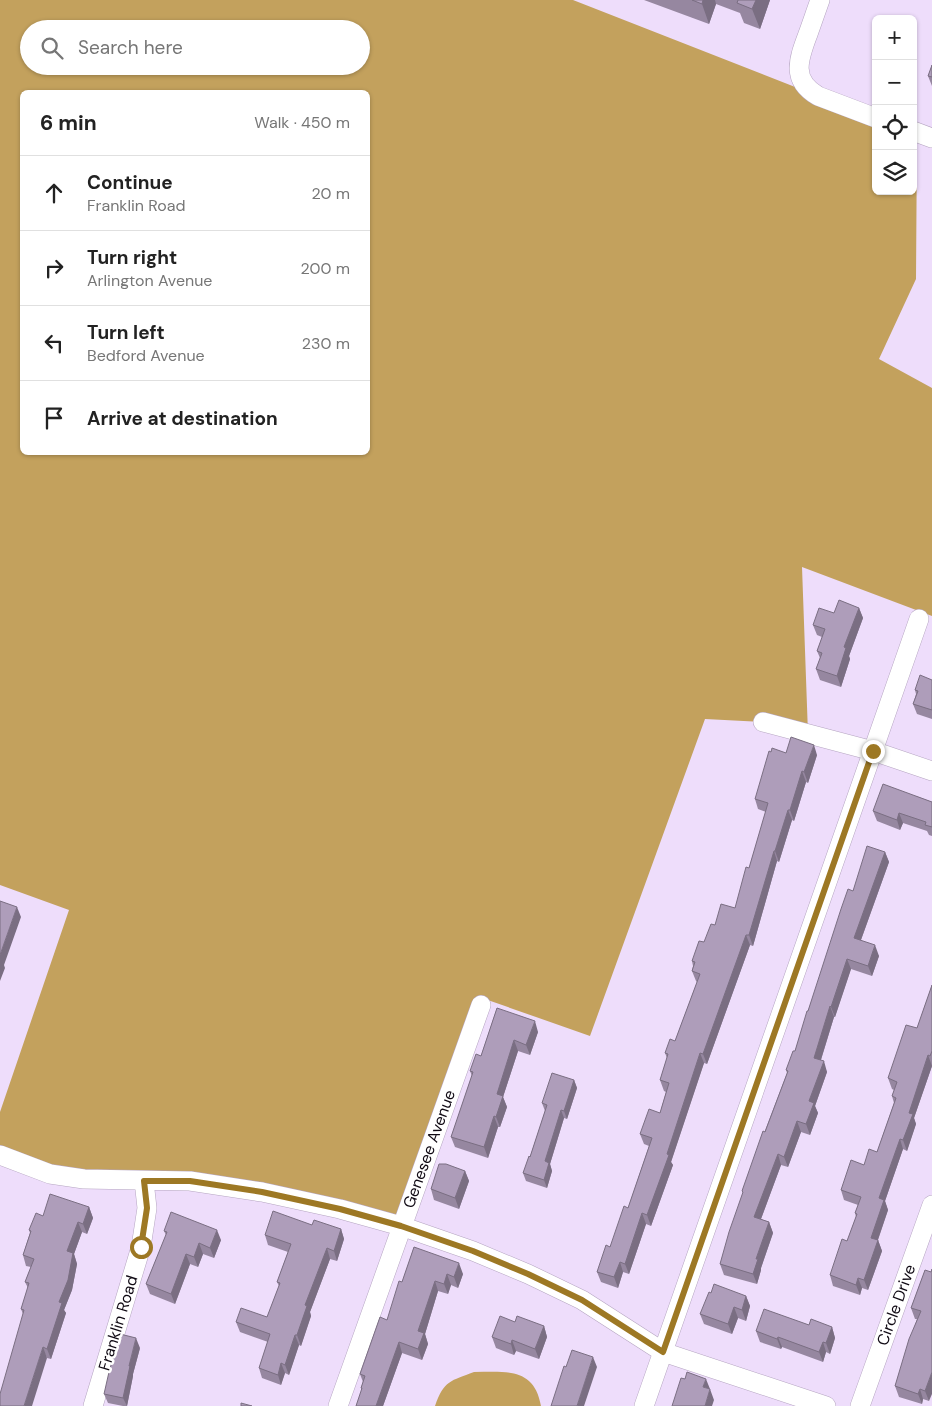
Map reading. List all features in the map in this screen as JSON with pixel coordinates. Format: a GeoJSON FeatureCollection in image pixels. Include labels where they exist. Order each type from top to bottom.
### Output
{"type":"FeatureCollection","features":[{"type":"Feature","properties":{"kind":"street"},"geometry":{"type":"LineString","coordinates":[[818,5],[799,61],[800,75],[804,84],[818,96],[872,116]]}},
{"type":"Feature","properties":{"kind":"street"},"geometry":{"type":"LineString","coordinates":[[917,132],[932,138]]}},
{"type":"Feature","properties":{"kind":"street"},"geometry":{"type":"LineString","coordinates":[[644,1406],[919,619]]}},
{"type":"Feature","properties":{"kind":"street"},"geometry":{"type":"LineString","coordinates":[[762,722],[873,751],[932,771]]}},
{"type":"Feature","properties":{"kind":"street","name":"Genesee Avenue"},"geometry":{"type":"LineString","coordinates":[[338,1406],[480,1005]]}},
{"type":"Feature","properties":{"kind":"street"},"geometry":{"type":"LineString","coordinates":[[0,1155],[50,1174],[84,1180],[190,1181],[262,1192],[340,1209],[401,1226],[473,1251],[528,1274],[582,1300],[663,1352],[826,1406]]}},
{"type":"Feature","properties":{"kind":"street","name":"Franklin Road"},"geometry":{"type":"LineString","coordinates":[[92,1406],[141,1247],[147,1208],[144,1181]]}},
{"type":"Feature","properties":{"kind":"street","name":"Circle Drive"},"geometry":{"type":"LineString","coordinates":[[860,1406],[932,1205]]}},
{"type":"Feature","properties":{"kind":"shaded area"},"geometry":{"type":"Polygon","coordinates":[[[0,0],[573,0],[872,116],[872,195],[917,195],[916,279],[879,359],[932,388],[932,616],[802,567],[808,734],[763,722],[705,719],[590,1036],[482,998],[401,1226],[262,1192],[84,1179],[0,1155],[0,1112],[69,910],[0,885],[0,0]]]}},
{"type":"Feature","properties":{"kind":"shaded area"},"geometry":{"type":"Polygon","coordinates":[[[474,1372],[507,1372],[525,1378],[532,1384],[541,1406],[435,1406],[445,1386],[459,1377],[474,1372]]]}},
{"type":"Feature","properties":{"kind":"building"},"geometry":{"type":"Polygon","coordinates":[[[692,0],[703,0],[702,4],[692,0]]]}},
{"type":"Feature","properties":{"kind":"building"},"geometry":{"type":"Polygon","coordinates":[[[738,0],[756,0],[752,9],[737,3],[738,0]]]}},
{"type":"Feature","properties":{"kind":"building"},"geometry":{"type":"Polygon","coordinates":[[[932,65],[932,77],[928,76],[932,65]]]}},
{"type":"Feature","properties":{"kind":"building"},"geometry":{"type":"Polygon","coordinates":[[[839,600],[859,608],[844,647],[846,648],[837,676],[816,669],[822,653],[817,651],[825,629],[813,625],[819,608],[834,613],[839,600]]]}},
{"type":"Feature","properties":{"kind":"building"},"geometry":{"type":"Polygon","coordinates":[[[920,675],[932,680],[932,710],[913,704],[918,691],[915,690],[920,675]]]}},
{"type":"Feature","properties":{"kind":"building"},"geometry":{"type":"Polygon","coordinates":[[[791,737],[814,745],[804,772],[802,771],[790,810],[788,810],[749,935],[746,935],[703,1054],[700,1053],[667,1154],[669,1155],[647,1215],[642,1213],[625,1264],[620,1262],[614,1277],[597,1272],[606,1245],[610,1247],[624,1206],[628,1208],[652,1138],[640,1134],[649,1109],[660,1113],[669,1083],[660,1080],[668,1054],[665,1053],[670,1039],[675,1041],[700,974],[692,971],[695,962],[692,961],[699,941],[704,942],[711,924],[715,925],[721,904],[735,908],[746,867],[749,868],[768,803],[755,799],[769,751],[771,752],[772,748],[786,753],[791,737]]]}},
{"type":"Feature","properties":{"kind":"building"},"geometry":{"type":"Polygon","coordinates":[[[883,784],[932,802],[932,827],[925,825],[926,822],[899,813],[897,820],[873,811],[883,784]]]}},
{"type":"Feature","properties":{"kind":"building"},"geometry":{"type":"Polygon","coordinates":[[[867,846],[885,852],[854,938],[875,945],[868,966],[847,959],[814,1058],[824,1061],[809,1101],[814,1103],[806,1124],[797,1121],[784,1157],[778,1154],[754,1217],[769,1222],[756,1259],[758,1259],[753,1274],[720,1264],[742,1191],[763,1131],[765,1132],[788,1071],[786,1070],[793,1051],[795,1051],[848,889],[853,891],[867,846]]]}},
{"type":"Feature","properties":{"kind":"building"},"geometry":{"type":"Polygon","coordinates":[[[0,901],[17,907],[0,955],[0,901]]]}},
{"type":"Feature","properties":{"kind":"building"},"geometry":{"type":"Polygon","coordinates":[[[932,985],[932,1051],[930,1056],[928,1055],[909,1113],[913,1114],[903,1140],[900,1139],[879,1198],[884,1200],[871,1238],[878,1240],[864,1280],[858,1278],[856,1285],[830,1275],[842,1239],[847,1241],[861,1197],[841,1190],[851,1160],[864,1165],[869,1149],[877,1152],[896,1098],[892,1096],[897,1082],[888,1078],[906,1025],[917,1028],[932,985]]]}},
{"type":"Feature","properties":{"kind":"building"},"geometry":{"type":"Polygon","coordinates":[[[497,1008],[535,1021],[526,1045],[514,1040],[497,1094],[503,1096],[484,1147],[451,1137],[473,1072],[470,1071],[476,1054],[481,1056],[497,1008]]]}},
{"type":"Feature","properties":{"kind":"building"},"geometry":{"type":"Polygon","coordinates":[[[552,1073],[574,1080],[564,1111],[561,1110],[545,1161],[549,1163],[544,1180],[523,1173],[547,1105],[542,1103],[552,1073]]]}},
{"type":"Feature","properties":{"kind":"building"},"geometry":{"type":"Polygon","coordinates":[[[439,1164],[446,1164],[465,1171],[455,1198],[431,1189],[439,1164]]]}},
{"type":"Feature","properties":{"kind":"building"},"geometry":{"type":"Polygon","coordinates":[[[50,1194],[89,1207],[83,1224],[78,1222],[67,1251],[73,1253],[68,1280],[59,1302],[62,1303],[47,1349],[43,1347],[24,1406],[0,1406],[0,1394],[24,1310],[21,1309],[29,1283],[25,1282],[34,1259],[23,1255],[31,1231],[29,1230],[36,1213],[43,1216],[50,1194]]]}},
{"type":"Feature","properties":{"kind":"building"},"geometry":{"type":"Polygon","coordinates":[[[273,1211],[312,1225],[314,1220],[341,1229],[334,1251],[327,1248],[305,1305],[307,1306],[297,1335],[295,1335],[285,1365],[281,1363],[278,1375],[259,1368],[270,1334],[236,1322],[241,1308],[267,1317],[280,1283],[277,1282],[291,1244],[265,1235],[273,1211]]]}},
{"type":"Feature","properties":{"kind":"building"},"geometry":{"type":"Polygon","coordinates":[[[171,1212],[217,1230],[210,1248],[199,1243],[194,1257],[186,1254],[171,1294],[146,1284],[167,1232],[164,1231],[171,1212]]]}},
{"type":"Feature","properties":{"kind":"building"},"geometry":{"type":"Polygon","coordinates":[[[414,1247],[459,1263],[454,1277],[447,1274],[444,1284],[435,1281],[418,1331],[424,1333],[418,1349],[399,1342],[376,1406],[356,1406],[365,1376],[360,1374],[380,1317],[387,1320],[399,1281],[402,1282],[414,1247]]]}},
{"type":"Feature","properties":{"kind":"building"},"geometry":{"type":"Polygon","coordinates":[[[932,1269],[932,1372],[925,1391],[920,1389],[918,1394],[895,1386],[909,1339],[921,1311],[911,1308],[925,1270],[931,1272],[932,1269]]]}},
{"type":"Feature","properties":{"kind":"building"},"geometry":{"type":"Polygon","coordinates":[[[714,1284],[746,1296],[742,1310],[734,1307],[728,1324],[700,1314],[714,1284]]]}},
{"type":"Feature","properties":{"kind":"building"},"geometry":{"type":"Polygon","coordinates":[[[764,1309],[809,1325],[811,1319],[832,1327],[826,1343],[823,1342],[819,1352],[756,1331],[764,1309]]]}},
{"type":"Feature","properties":{"kind":"building"},"geometry":{"type":"Polygon","coordinates":[[[500,1316],[515,1322],[517,1316],[544,1326],[535,1349],[512,1340],[511,1344],[492,1337],[500,1316]]]}},
{"type":"Feature","properties":{"kind":"building"},"geometry":{"type":"Polygon","coordinates":[[[120,1334],[136,1338],[123,1398],[104,1394],[120,1334]]]}},
{"type":"Feature","properties":{"kind":"building"},"geometry":{"type":"Polygon","coordinates":[[[572,1350],[593,1357],[577,1406],[551,1406],[564,1366],[566,1367],[572,1350]]]}},
{"type":"Feature","properties":{"kind":"building"},"geometry":{"type":"Polygon","coordinates":[[[687,1372],[706,1379],[703,1387],[710,1389],[705,1406],[672,1406],[681,1378],[685,1379],[687,1372]]]}},
{"type":"Feature","properties":{"kind":"building"},"geometry":{"type":"Polygon","coordinates":[[[241,1403],[252,1406],[241,1406],[241,1403]]]}},
{"type":"Feature","properties":{"kind":"route"},"geometry":{"type":"LineString","coordinates":[[141,1247],[147,1208],[144,1181],[190,1181],[262,1192],[340,1209],[401,1226],[473,1251],[528,1274],[582,1300],[663,1352],[873,751]]}}]}
